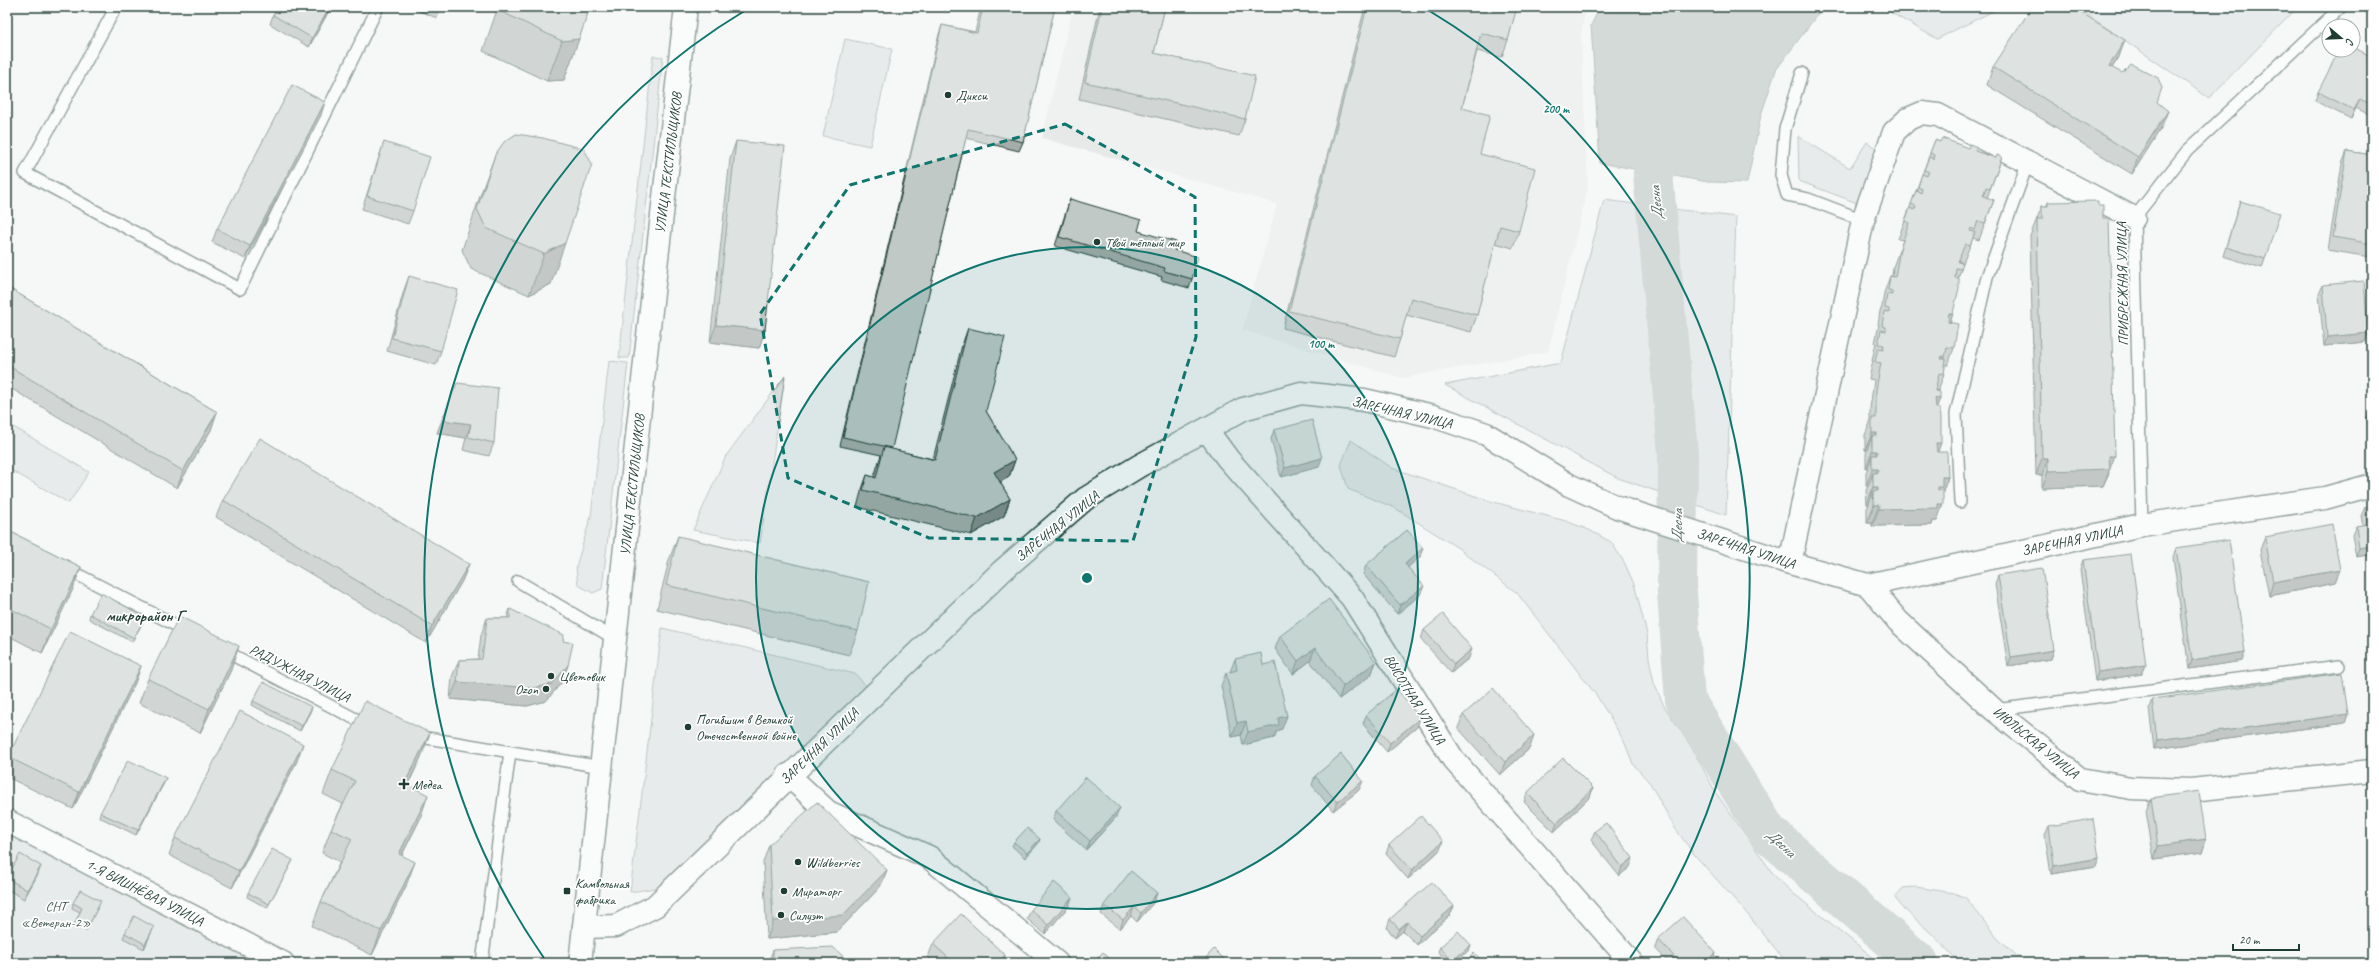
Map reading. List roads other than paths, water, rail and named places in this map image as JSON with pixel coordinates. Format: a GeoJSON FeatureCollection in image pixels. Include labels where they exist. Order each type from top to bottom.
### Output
{"type":"FeatureCollection","features":[{"type":"Feature","properties":{"kind":"street","name":"УЛИЦА ТЕКСТИЛЬЩИКОВ"},"geometry":{"type":"LineString","coordinates":[[580,963],[686,7]]}},
{"type":"Feature","properties":{"kind":"street"},"geometry":{"type":"LineString","coordinates":[[1790,563],[1863,220],[1894,132],[1908,119],[1922,113],[1938,115],[2134,218]]}},
{"type":"Feature","properties":{"kind":"street","name":"ЗАРЕЧНАЯ УЛИЦА"},"geometry":{"type":"LineString","coordinates":[[584,927],[616,926],[654,906],[788,775],[1002,571],[1085,499],[1243,409],[1301,393],[1364,400],[1433,416],[1486,434],[1569,485],[1617,507],[1790,563],[1868,584],[2142,525],[2325,498],[2372,486]]}},
{"type":"Feature","properties":{"kind":"street","name":"ВЫСОТНАЯ УЛИЦА"},"geometry":{"type":"LineString","coordinates":[[1206,429],[1228,459],[1352,598],[1453,759],[1632,963]]}},
{"type":"Feature","properties":{"kind":"street","name":"ИЮЛЬСКАЯ УЛИЦА"},"geometry":{"type":"LineString","coordinates":[[1868,584],[1898,621],[1994,710],[2080,779],[2131,788],[2190,790],[2372,771]]}},
{"type":"Feature","properties":{"kind":"street"},"geometry":{"type":"LineString","coordinates":[[788,775],[828,812],[929,857],[1057,963]]}},
{"type":"Feature","properties":{"kind":"street","name":"1-Я ВИШНЁВАЯ УЛИЦА"},"geometry":{"type":"LineString","coordinates":[[7,821],[283,963]]}},
{"type":"Feature","properties":{"kind":"lane"},"geometry":{"type":"LineString","coordinates":[[116,7],[25,173],[240,289],[378,7]]}},
{"type":"Feature","properties":{"kind":"lane","name":"ПРИБРЕЖНАЯ УЛИЦА"},"geometry":{"type":"LineString","coordinates":[[2142,525],[2134,218],[2187,151],[2341,7]]}},
{"type":"Feature","properties":{"kind":"lane"},"geometry":{"type":"LineString","coordinates":[[1802,73],[1785,129],[1781,175],[1787,195],[1808,199],[1863,220]]}},
{"type":"Feature","properties":{"kind":"lane"},"geometry":{"type":"LineString","coordinates":[[1960,502],[1956,414],[1987,277],[2028,162]]}},
{"type":"Feature","properties":{"kind":"lane"},"geometry":{"type":"LineString","coordinates":[[56,563],[196,636]]}},
{"type":"Feature","properties":{"kind":"lane"},"geometry":{"type":"LineString","coordinates":[[518,580],[616,639]]}},
{"type":"Feature","properties":{"kind":"lane","name":"РАДУЖНАЯ УЛИЦА"},"geometry":{"type":"LineString","coordinates":[[210,643],[378,730]]}},
{"type":"Feature","properties":{"kind":"lane"},"geometry":{"type":"LineString","coordinates":[[1994,710],[2339,666]]}},
{"type":"Feature","properties":{"kind":"lane"},"geometry":{"type":"LineString","coordinates":[[401,734],[602,767]]}},
{"type":"Feature","properties":{"kind":"lane"},"geometry":{"type":"LineString","coordinates":[[482,963],[510,752]]}},
{"type":"Feature","properties":{"kind":"waterway","name":"Десна"},"geometry":{"type":"LineString","coordinates":[[1670,120],[1653,173],[1678,453],[1677,593],[1685,700],[1768,833],[1919,963]]}},
{"type":"Feature","properties":{"kind":"place","name":"Дикси"},"geometry":{"type":"Point","coordinates":[948,95]}},
{"type":"Feature","properties":{"kind":"place","name":"Твой тёплый мир"},"geometry":{"type":"Point","coordinates":[1097,242]}},
{"type":"Feature","properties":{"kind":"place","name":"Цветовик"},"geometry":{"type":"Point","coordinates":[551,676]}},
{"type":"Feature","properties":{"kind":"place","name":"Ozon"},"geometry":{"type":"Point","coordinates":[546,689]}},
{"type":"Feature","properties":{"kind":"place","name":"Погибшим в Великой Отечественной войне"},"geometry":{"type":"Point","coordinates":[688,727]}},
{"type":"Feature","properties":{"kind":"place","name":"Медеа"},"geometry":{"type":"Point","coordinates":[404,784]}},
{"type":"Feature","properties":{"kind":"place","name":"Wildberries"},"geometry":{"type":"Point","coordinates":[798,862]}},
{"type":"Feature","properties":{"kind":"place","name":"Камвольная фабрика"},"geometry":{"type":"Point","coordinates":[567,891]}},
{"type":"Feature","properties":{"kind":"place","name":"Мираторг"},"geometry":{"type":"Point","coordinates":[784,891]}},
{"type":"Feature","properties":{"kind":"place","name":"Силуэт"},"geometry":{"type":"Point","coordinates":[781,915]}},
{"type":"Feature","properties":{"kind":"district","name":"микрорайон Г"},"geometry":{"type":"Point","coordinates":[145,615]}},
{"type":"Feature","properties":{"kind":"park label","name":"СНТ «Ветеран-2»"},"geometry":{"type":"Point","coordinates":[56,914]}}]}
